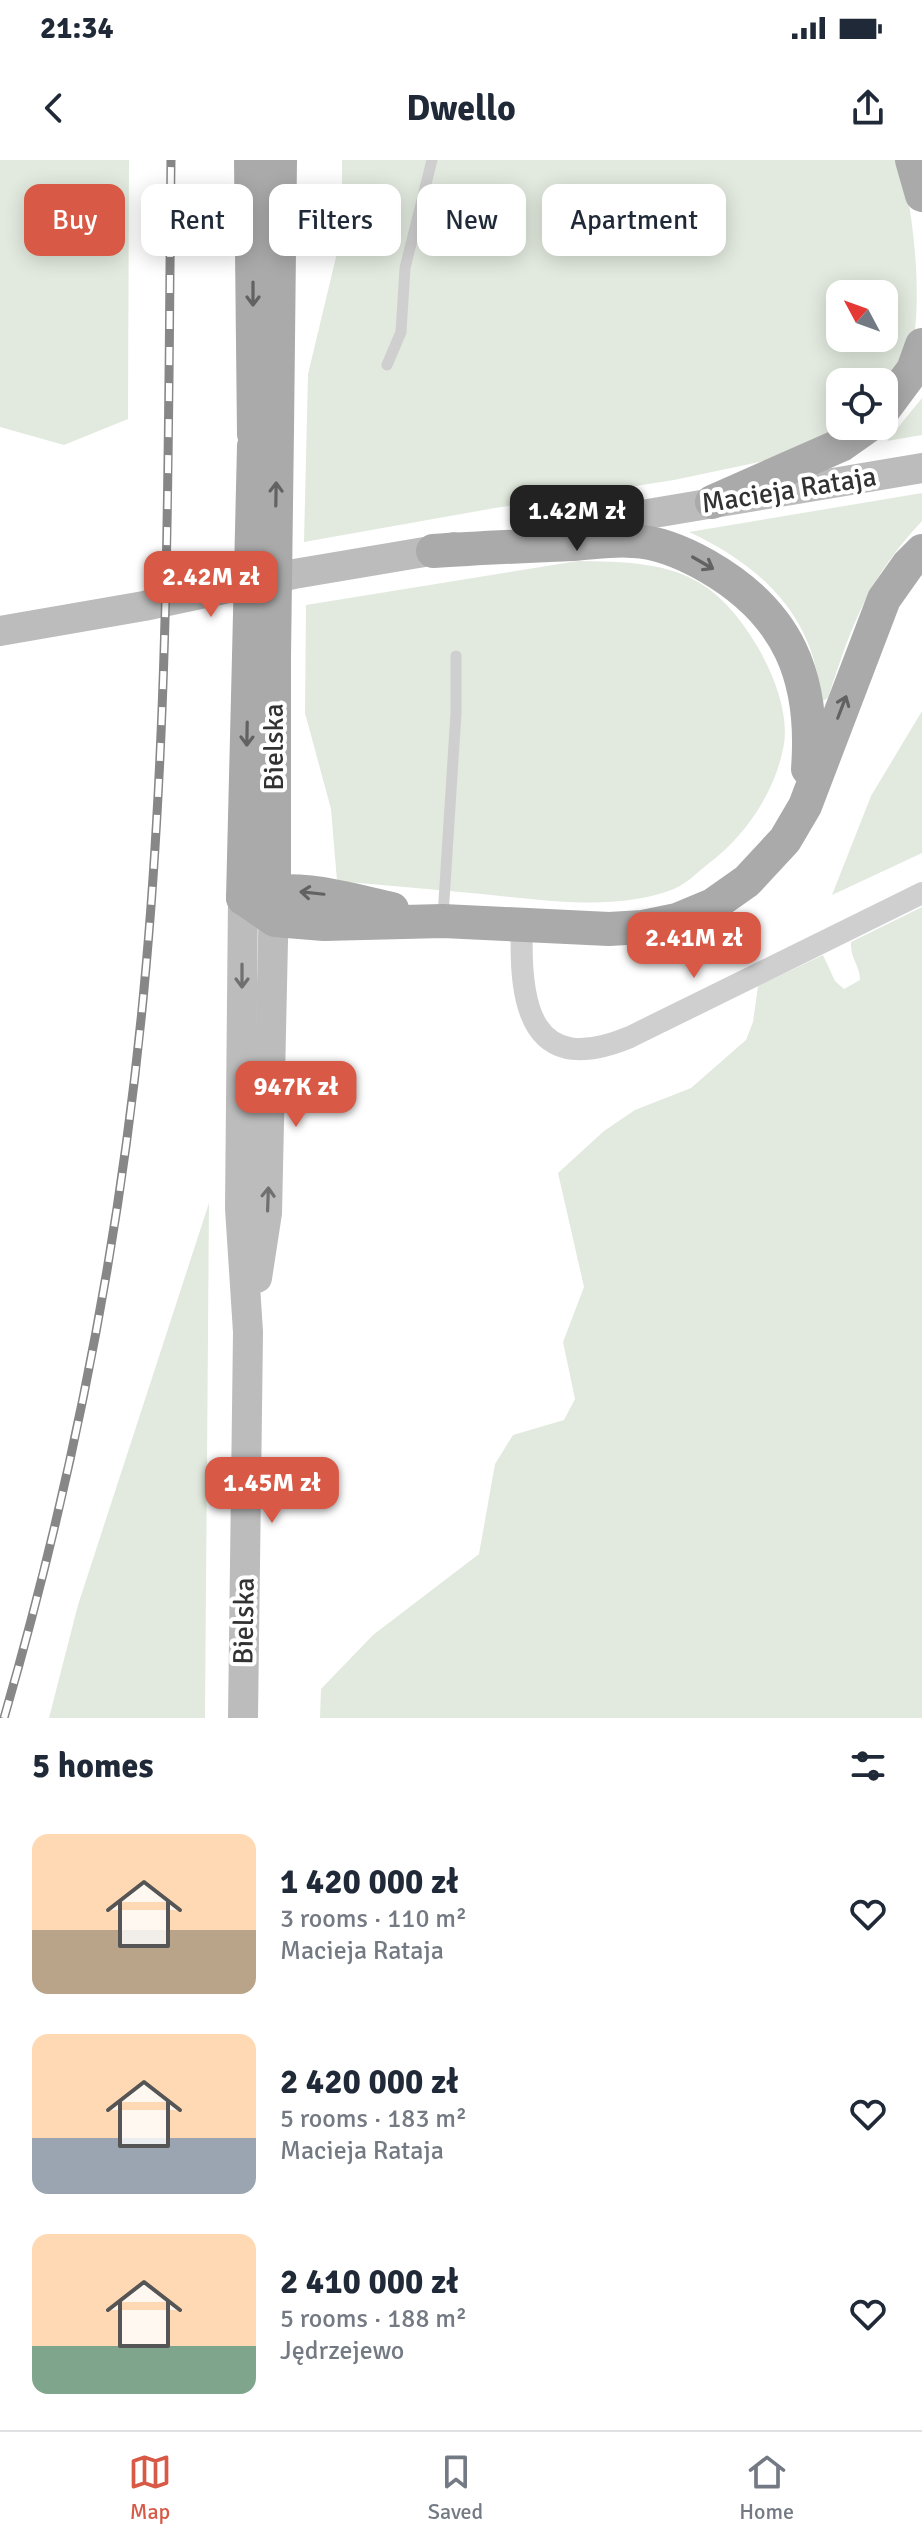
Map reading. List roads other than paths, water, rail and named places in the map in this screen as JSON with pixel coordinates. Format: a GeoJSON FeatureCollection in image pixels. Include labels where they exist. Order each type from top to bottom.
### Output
{"type":"FeatureCollection","features":[{"type":"Feature","properties":{"kind":"main road","name":"Bielska"},"geometry":{"type":"LineString","coordinates":[[251,160],[265,431]]}},
{"type":"Feature","properties":{"kind":"main road","name":"Bielska"},"geometry":{"type":"LineString","coordinates":[[243,1718],[248,1332],[240,1208],[264,902],[261,656],[265,431],[280,160]]}},
{"type":"Feature","properties":{"kind":"main road"},"geometry":{"type":"LineString","coordinates":[[912,160],[922,195]]}},
{"type":"Feature","properties":{"kind":"main road"},"geometry":{"type":"LineString","coordinates":[[898,390],[913,370],[922,345]]}},
{"type":"Feature","properties":{"kind":"main road"},"geometry":{"type":"LineString","coordinates":[[712,502],[848,440]]}},
{"type":"Feature","properties":{"kind":"main road","name":"Macieja Rataja"},"geometry":{"type":"LineString","coordinates":[[0,631],[144,606],[294,574],[922,468]]}},
{"type":"Feature","properties":{"kind":"main road"},"geometry":{"type":"LineString","coordinates":[[433,551],[634,540],[687,555],[746,591],[771,617],[788,643],[800,673],[811,731],[805,806]]}},
{"type":"Feature","properties":{"kind":"main road"},"geometry":{"type":"LineString","coordinates":[[264,902],[327,895],[443,921],[609,929],[643,927],[677,920],[713,905],[747,881],[785,840],[805,806],[884,599],[922,551]]}},
{"type":"Feature","properties":{"kind":"street"},"geometry":{"type":"LineString","coordinates":[[522,926],[522,981],[531,1018],[538,1029],[557,1044],[580,1051],[630,1037],[922,893]]}},
{"type":"Feature","properties":{"kind":"lane"},"geometry":{"type":"LineString","coordinates":[[387,365],[401,332],[405,268],[432,160]]}},
{"type":"Feature","properties":{"kind":"lane"},"geometry":{"type":"LineString","coordinates":[[443,921],[456,713],[456,656]]}},
{"type":"Feature","properties":{"kind":"railway"},"geometry":{"type":"LineString","coordinates":[[4,1718],[52,1538],[91,1357],[122,1174],[144,989],[153,886],[163,679],[171,160]]}}]}
